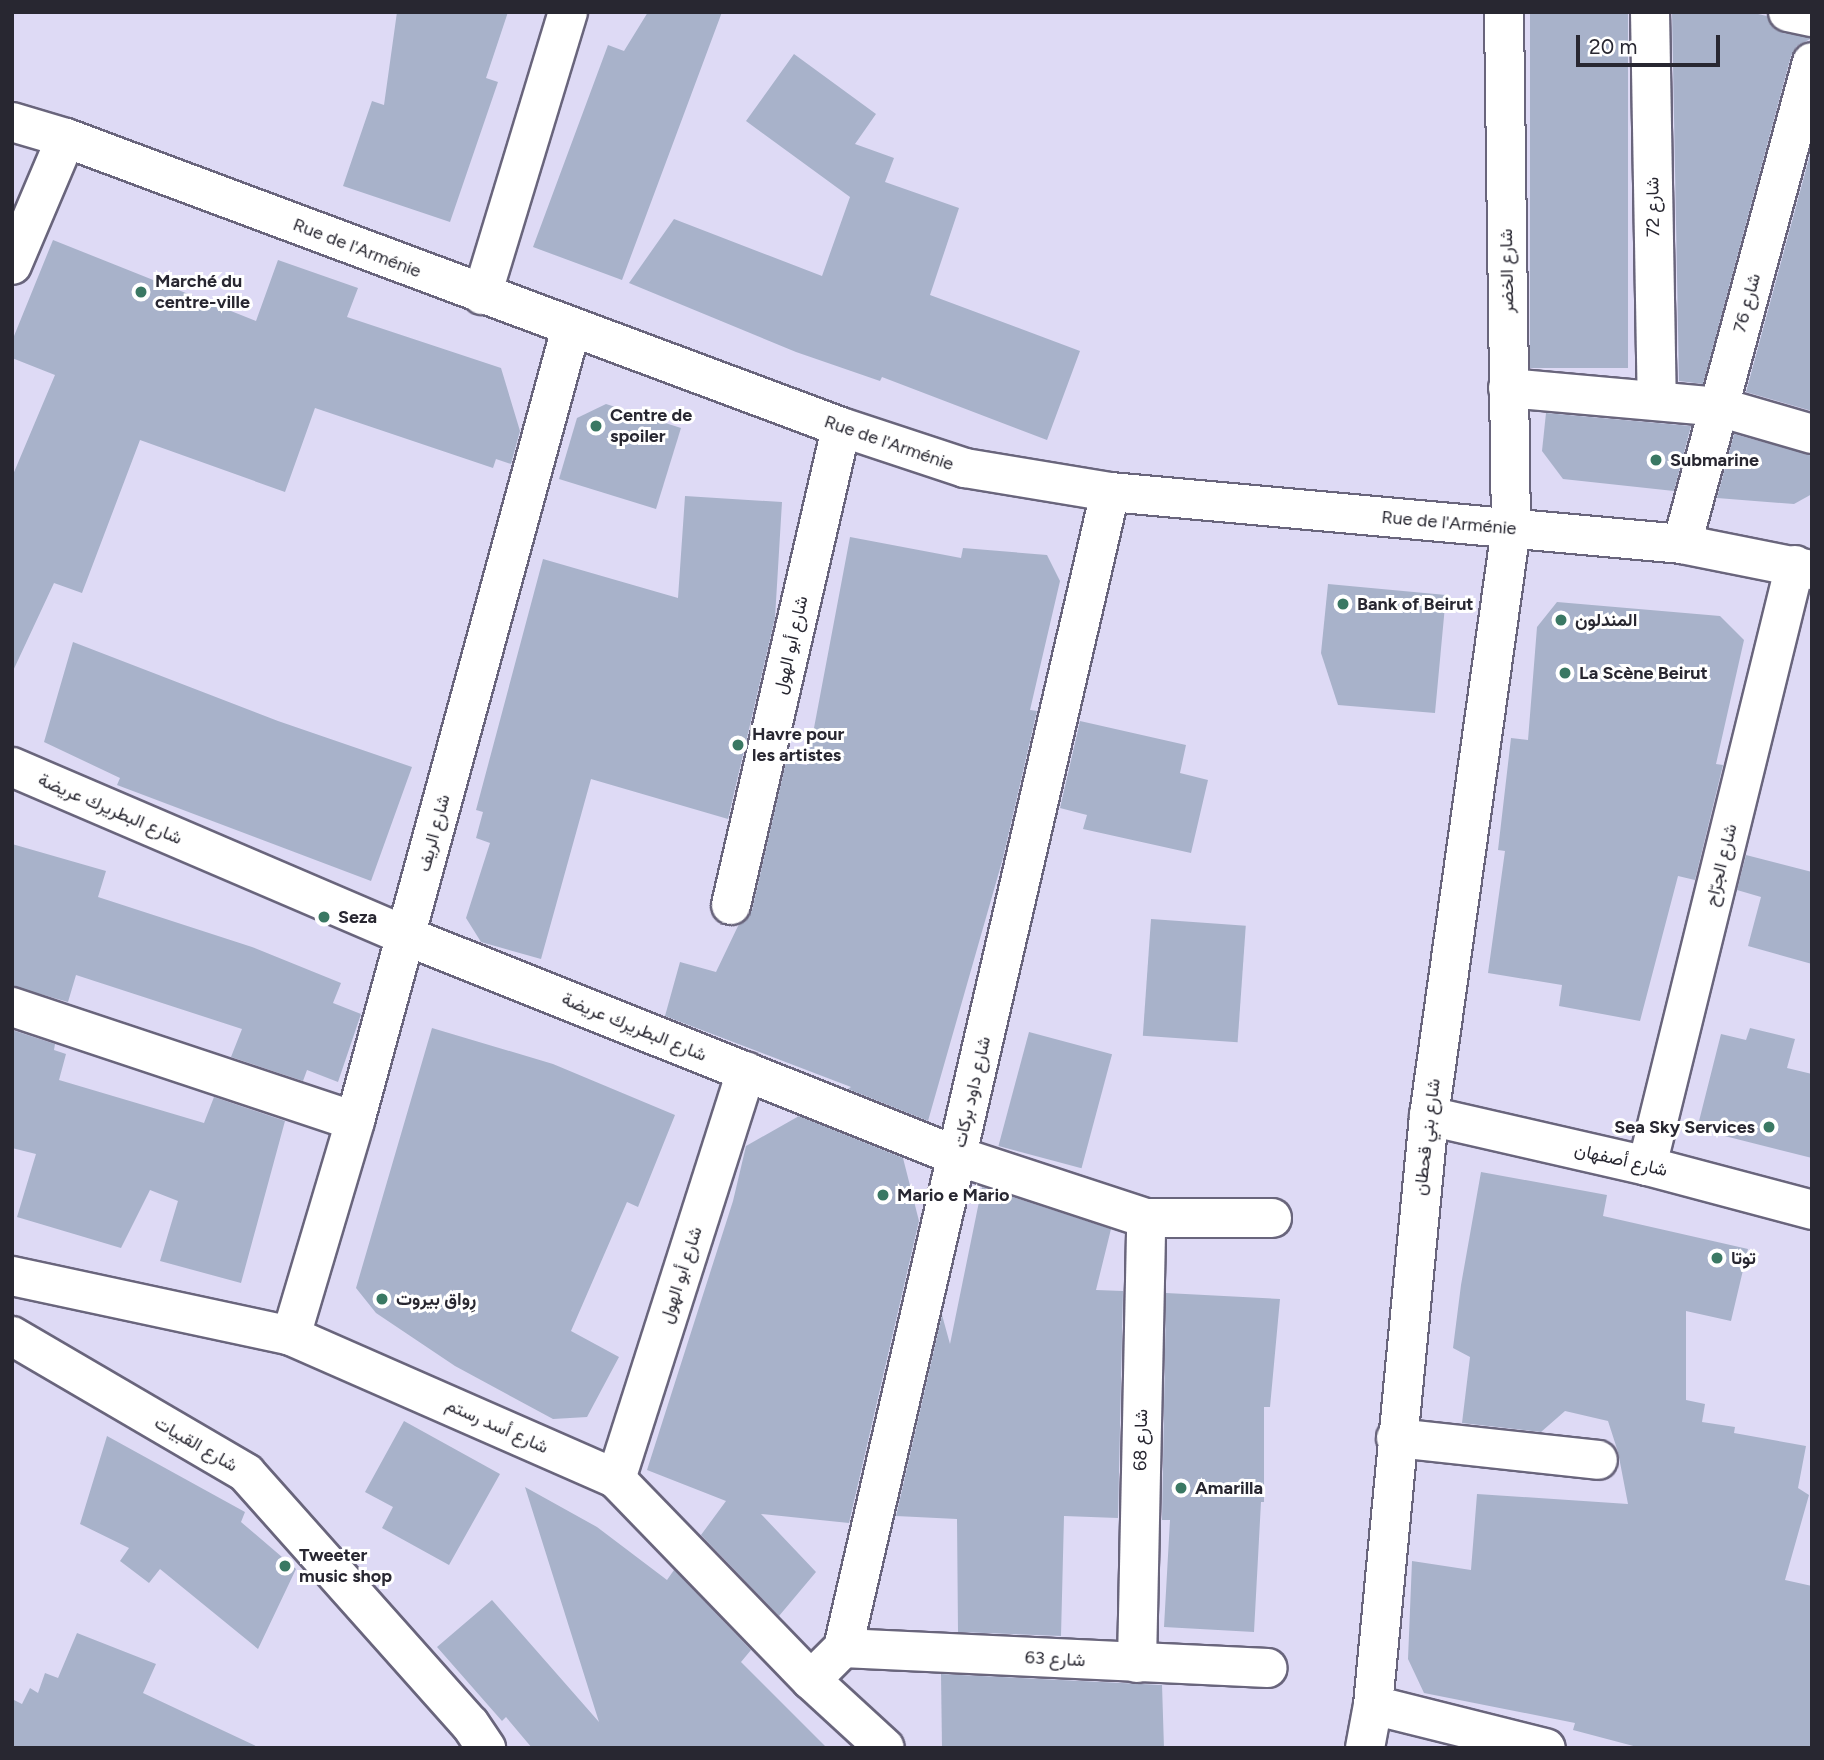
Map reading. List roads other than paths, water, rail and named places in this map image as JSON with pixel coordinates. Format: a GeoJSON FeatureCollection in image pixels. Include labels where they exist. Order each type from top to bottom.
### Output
{"type":"FeatureCollection","features":[{"type":"Feature","properties":{"kind":"street"},"geometry":{"type":"LineString","coordinates":[[482,295],[568,12]]}},
{"type":"Feature","properties":{"kind":"street","name":"شارع الخضر"},"geometry":{"type":"LineString","coordinates":[[1504,12],[1511,529]]}},
{"type":"Feature","properties":{"kind":"street","name":"شارع 72"},"geometry":{"type":"LineString","coordinates":[[1650,12],[1657,401]]}},
{"type":"Feature","properties":{"kind":"street"},"geometry":{"type":"LineString","coordinates":[[1788,12],[1812,18]]}},
{"type":"Feature","properties":{"kind":"street","name":"شارع 76"},"geometry":{"type":"LineString","coordinates":[[1682,544],[1812,62]]}},
{"type":"Feature","properties":{"kind":"street","name":"Rue de l'Arménie"},"geometry":{"type":"LineString","coordinates":[[12,122],[66,138],[841,427],[965,468],[1110,492],[1682,544],[1803,568]]}},
{"type":"Feature","properties":{"kind":"street"},"geometry":{"type":"LineString","coordinates":[[12,265],[66,138]]}},
{"type":"Feature","properties":{"kind":"street","name":"شارع الريف"},"geometry":{"type":"LineString","coordinates":[[292,1335],[355,1121],[571,328]]}},
{"type":"Feature","properties":{"kind":"street"},"geometry":{"type":"LineString","coordinates":[[1508,388],[1719,407],[1812,434]]}},
{"type":"Feature","properties":{"kind":"street","name":"شارع أبو الهول"},"geometry":{"type":"LineString","coordinates":[[732,905],[841,427]]}},
{"type":"Feature","properties":{"kind":"street","name":"شارع داود بركات"},"geometry":{"type":"LineString","coordinates":[[843,1648],[1110,492]]}},
{"type":"Feature","properties":{"kind":"street","name":"شارع بني قحطان"},"geometry":{"type":"LineString","coordinates":[[1365,1748],[1373,1705],[1396,1438],[1429,1116],[1511,529]]}},
{"type":"Feature","properties":{"kind":"street","name":"شارع الجرّاح"},"geometry":{"type":"LineString","coordinates":[[1647,1166],[1803,568]]}},
{"type":"Feature","properties":{"kind":"street","name":"شارع البطريرك عريضة"},"geometry":{"type":"LineString","coordinates":[[12,767],[406,936],[957,1156],[1146,1218],[1272,1218]]}},
{"type":"Feature","properties":{"kind":"street"},"geometry":{"type":"LineString","coordinates":[[12,1007],[355,1121]]}},
{"type":"Feature","properties":{"kind":"street","name":"شارع أبو الهول"},"geometry":{"type":"LineString","coordinates":[[616,1479],[746,1071]]}},
{"type":"Feature","properties":{"kind":"street","name":"شارع أصفهان"},"geometry":{"type":"LineString","coordinates":[[1429,1116],[1647,1166],[1812,1210]]}},
{"type":"Feature","properties":{"kind":"street","name":"شارع 68"},"geometry":{"type":"LineString","coordinates":[[1137,1663],[1146,1218]]}},
{"type":"Feature","properties":{"kind":"street","name":"شارع أسد رستم"},"geometry":{"type":"LineString","coordinates":[[12,1276],[292,1335],[616,1479],[811,1680],[885,1748]]}},
{"type":"Feature","properties":{"kind":"street","name":"شارع القبيات"},"geometry":{"type":"LineString","coordinates":[[12,1336],[246,1473],[470,1724],[486,1748]]}},
{"type":"Feature","properties":{"kind":"street"},"geometry":{"type":"LineString","coordinates":[[1396,1438],[1598,1460]]}},
{"type":"Feature","properties":{"kind":"street"},"geometry":{"type":"LineString","coordinates":[[811,1680],[843,1648]]}},
{"type":"Feature","properties":{"kind":"street","name":"شارع 63"},"geometry":{"type":"LineString","coordinates":[[843,1648],[1268,1668]]}},
{"type":"Feature","properties":{"kind":"street"},"geometry":{"type":"LineString","coordinates":[[1373,1705],[1546,1748]]}},
{"type":"Feature","properties":{"kind":"place","name":"Marché du centre-ville"},"geometry":{"type":"Point","coordinates":[141,292]}},
{"type":"Feature","properties":{"kind":"place","name":"Centre de spoiler"},"geometry":{"type":"Point","coordinates":[596,426]}},
{"type":"Feature","properties":{"kind":"place","name":"Submarine"},"geometry":{"type":"Point","coordinates":[1656,460]}},
{"type":"Feature","properties":{"kind":"place","name":"Bank of Beirut"},"geometry":{"type":"Point","coordinates":[1343,604]}},
{"type":"Feature","properties":{"kind":"place","name":"المندلون"},"geometry":{"type":"Point","coordinates":[1561,620]}},
{"type":"Feature","properties":{"kind":"place","name":"La Scène Beirut"},"geometry":{"type":"Point","coordinates":[1565,673]}},
{"type":"Feature","properties":{"kind":"place","name":"Havre pour les artistes"},"geometry":{"type":"Point","coordinates":[738,745]}},
{"type":"Feature","properties":{"kind":"place","name":"Seza"},"geometry":{"type":"Point","coordinates":[324,917]}},
{"type":"Feature","properties":{"kind":"place","name":"Sea Sky Services"},"geometry":{"type":"Point","coordinates":[1769,1127]}},
{"type":"Feature","properties":{"kind":"place","name":"Mario e Mario"},"geometry":{"type":"Point","coordinates":[883,1195]}},
{"type":"Feature","properties":{"kind":"place","name":"توتا"},"geometry":{"type":"Point","coordinates":[1717,1258]}},
{"type":"Feature","properties":{"kind":"place","name":"رِواق بيروت"},"geometry":{"type":"Point","coordinates":[382,1299]}},
{"type":"Feature","properties":{"kind":"place","name":"Amarilla"},"geometry":{"type":"Point","coordinates":[1181,1488]}},
{"type":"Feature","properties":{"kind":"place","name":"Tweeter music shop"},"geometry":{"type":"Point","coordinates":[285,1566]}}]}
